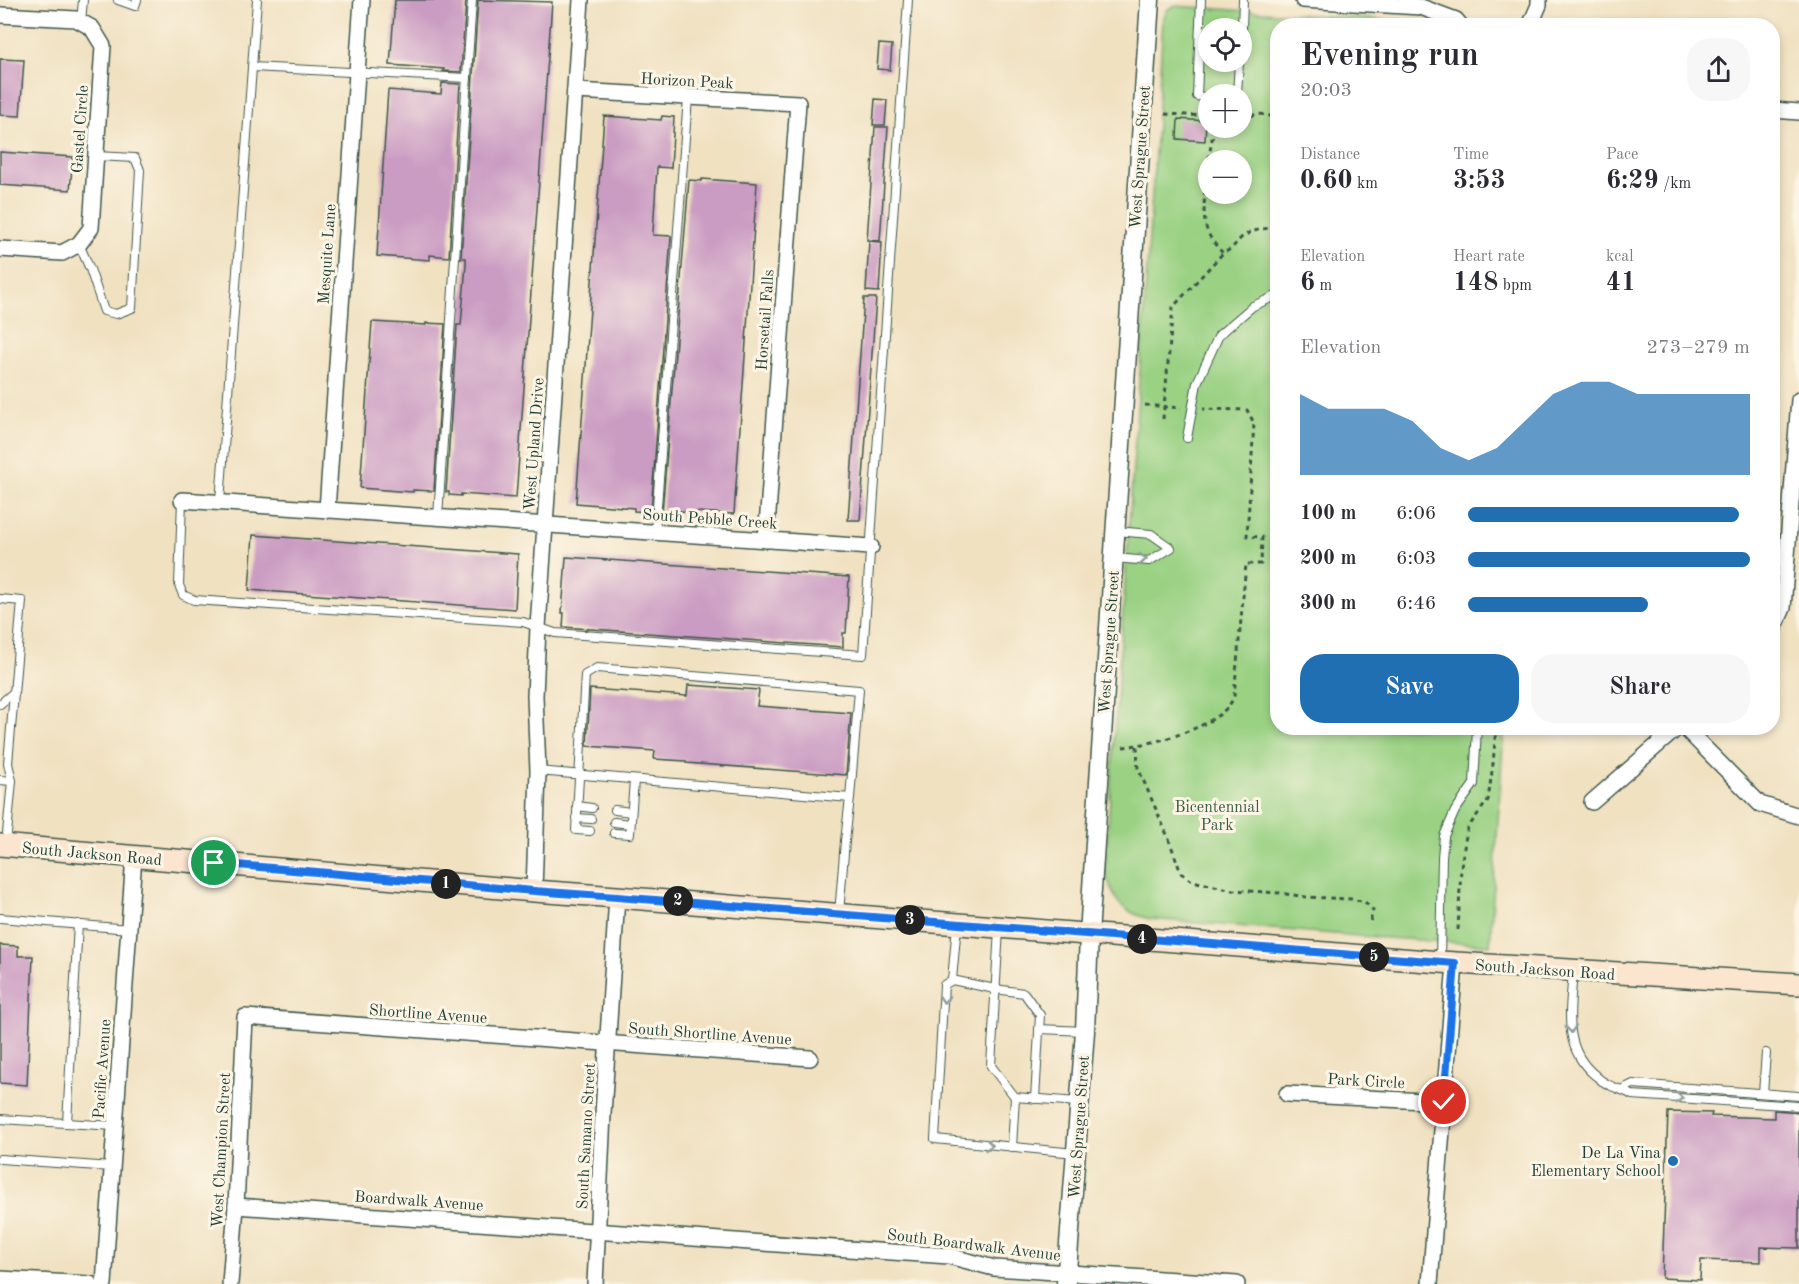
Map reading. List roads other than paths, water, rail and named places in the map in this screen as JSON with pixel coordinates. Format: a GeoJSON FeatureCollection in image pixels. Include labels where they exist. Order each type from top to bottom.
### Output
{"type":"FeatureCollection","features":[{"type":"Feature","properties":{"kind":"main road","name":"South Jackson Road"},"geometry":{"type":"LineString","coordinates":[[3,845],[534,891],[1448,963],[1799,984]]}},
{"type":"Feature","properties":{"kind":"street","name":"Mesquite Lane"},"geometry":{"type":"LineString","coordinates":[[327,510],[362,0]]}},
{"type":"Feature","properties":{"kind":"street","name":"West Upland Drive"},"geometry":{"type":"LineString","coordinates":[[534,891],[537,771],[535,696],[538,627],[581,0]]}},
{"type":"Feature","properties":{"kind":"street","name":"West Sprague Street"},"geometry":{"type":"LineString","coordinates":[[1066,1279],[1085,1031],[1089,934],[1150,0]]}},
{"type":"Feature","properties":{"kind":"street"},"geometry":{"type":"LineString","coordinates":[[1303,0],[1421,7],[1451,18]]}},
{"type":"Feature","properties":{"kind":"street"},"geometry":{"type":"LineString","coordinates":[[1533,18],[1539,0]]}},
{"type":"Feature","properties":{"kind":"street"},"geometry":{"type":"LineString","coordinates":[[0,15],[81,22]]}},
{"type":"Feature","properties":{"kind":"street","name":"Gastel Circle"},"geometry":{"type":"LineString","coordinates":[[79,244],[91,228],[103,46],[92,28],[81,22]]}},
{"type":"Feature","properties":{"kind":"street","name":"Horizon Peak"},"geometry":{"type":"LineString","coordinates":[[575,91],[798,103]]}},
{"type":"Feature","properties":{"kind":"street","name":"Horsetail Falls"},"geometry":{"type":"LineString","coordinates":[[766,540],[798,103]]}},
{"type":"Feature","properties":{"kind":"street"},"geometry":{"type":"LineString","coordinates":[[1780,111],[1799,112]]}},
{"type":"Feature","properties":{"kind":"street"},"geometry":{"type":"LineString","coordinates":[[0,249],[62,253],[79,244]]}},
{"type":"Feature","properties":{"kind":"street"},"geometry":{"type":"LineString","coordinates":[[1780,613],[1799,400]]}},
{"type":"Feature","properties":{"kind":"street","name":"South Pebble Creek"},"geometry":{"type":"LineString","coordinates":[[182,500],[871,547]]}},
{"type":"Feature","properties":{"kind":"street"},"geometry":{"type":"LineString","coordinates":[[1592,802],[1669,735]]}},
{"type":"Feature","properties":{"kind":"street"},"geometry":{"type":"LineString","coordinates":[[1691,735],[1760,804],[1799,816]]}},
{"type":"Feature","properties":{"kind":"street","name":"Pacific Avenue"},"geometry":{"type":"LineString","coordinates":[[104,1284],[134,856]]}},
{"type":"Feature","properties":{"kind":"street","name":"South Samano Street"},"geometry":{"type":"LineString","coordinates":[[595,1284],[617,897]]}},
{"type":"Feature","properties":{"kind":"street"},"geometry":{"type":"LineString","coordinates":[[1430,1284],[1444,1102],[1448,963]]}},
{"type":"Feature","properties":{"kind":"street","name":"Shortline Avenue"},"geometry":{"type":"LineString","coordinates":[[245,1017],[607,1044]]}},
{"type":"Feature","properties":{"kind":"street","name":"West Champion Street"},"geometry":{"type":"LineString","coordinates":[[230,1284],[245,1017]]}},
{"type":"Feature","properties":{"kind":"street","name":"South Shortline Avenue"},"geometry":{"type":"LineString","coordinates":[[607,1044],[810,1058]]}},
{"type":"Feature","properties":{"kind":"street","name":"Park Circle"},"geometry":{"type":"LineString","coordinates":[[1287,1094],[1444,1102]]}},
{"type":"Feature","properties":{"kind":"street","name":"Boardwalk Avenue"},"geometry":{"type":"LineString","coordinates":[[236,1206],[599,1230]]}},
{"type":"Feature","properties":{"kind":"street","name":"South Boardwalk Avenue"},"geometry":{"type":"LineString","coordinates":[[599,1230],[949,1256],[994,1268],[1066,1279],[1237,1284]]}},
{"type":"Feature","properties":{"kind":"street"},"geometry":{"type":"LineString","coordinates":[[0,1279],[90,1284]]}},
{"type":"Feature","properties":{"kind":"lane"},"geometry":{"type":"LineString","coordinates":[[81,22],[83,0]]}},
{"type":"Feature","properties":{"kind":"lane"},"geometry":{"type":"LineString","coordinates":[[118,0],[135,6],[137,0]]}},
{"type":"Feature","properties":{"kind":"lane"},"geometry":{"type":"LineString","coordinates":[[220,502],[257,0]]}},
{"type":"Feature","properties":{"kind":"lane"},"geometry":{"type":"LineString","coordinates":[[438,517],[472,0]]}},
{"type":"Feature","properties":{"kind":"lane"},"geometry":{"type":"LineString","coordinates":[[182,500],[179,585],[183,595],[194,600],[523,622],[555,633],[863,655],[908,0]]}},
{"type":"Feature","properties":{"kind":"lane"},"geometry":{"type":"LineString","coordinates":[[1198,96],[1201,0]]}},
{"type":"Feature","properties":{"kind":"lane"},"geometry":{"type":"LineString","coordinates":[[1242,18],[1243,0]]}},
{"type":"Feature","properties":{"kind":"lane"},"geometry":{"type":"LineString","coordinates":[[252,66],[467,78]]}},
{"type":"Feature","properties":{"kind":"lane"},"geometry":{"type":"LineString","coordinates":[[655,532],[688,98]]}},
{"type":"Feature","properties":{"kind":"lane"},"geometry":{"type":"LineString","coordinates":[[79,244],[104,311],[116,314],[132,308],[140,170],[135,158],[96,156]]}},
{"type":"Feature","properties":{"kind":"lane"},"geometry":{"type":"LineString","coordinates":[[1187,438],[1197,383],[1219,335],[1253,306],[1270,299]]}},
{"type":"Feature","properties":{"kind":"lane"},"geometry":{"type":"LineString","coordinates":[[1113,558],[1149,561],[1171,548],[1151,534],[1115,531]]}},
{"type":"Feature","properties":{"kind":"lane"},"geometry":{"type":"LineString","coordinates":[[0,599],[22,601],[8,763],[12,781],[3,845]]}},
{"type":"Feature","properties":{"kind":"lane"},"geometry":{"type":"LineString","coordinates":[[590,831],[576,830],[576,818],[585,675],[597,668],[859,690],[839,914]]}},
{"type":"Feature","properties":{"kind":"lane"},"geometry":{"type":"LineString","coordinates":[[0,704],[14,692]]}},
{"type":"Feature","properties":{"kind":"lane"},"geometry":{"type":"LineString","coordinates":[[1448,963],[1442,857],[1444,836],[1455,811],[1474,783],[1477,735]]}},
{"type":"Feature","properties":{"kind":"lane"},"geometry":{"type":"LineString","coordinates":[[537,771],[850,798]]}},
{"type":"Feature","properties":{"kind":"lane"},"geometry":{"type":"LineString","coordinates":[[0,780],[12,781]]}},
{"type":"Feature","properties":{"kind":"lane"},"geometry":{"type":"LineString","coordinates":[[614,833],[630,834],[634,780]]}},
{"type":"Feature","properties":{"kind":"lane"},"geometry":{"type":"LineString","coordinates":[[577,806],[592,808]]}},
{"type":"Feature","properties":{"kind":"lane"},"geometry":{"type":"LineString","coordinates":[[615,810],[631,812]]}},
{"type":"Feature","properties":{"kind":"lane"},"geometry":{"type":"LineString","coordinates":[[576,818],[591,819]]}},
{"type":"Feature","properties":{"kind":"lane"},"geometry":{"type":"LineString","coordinates":[[614,822],[630,824]]}},
{"type":"Feature","properties":{"kind":"lane"},"geometry":{"type":"LineString","coordinates":[[0,918],[129,929]]}},
{"type":"Feature","properties":{"kind":"lane"},"geometry":{"type":"LineString","coordinates":[[67,1123],[78,924]]}},
{"type":"Feature","properties":{"kind":"lane"},"geometry":{"type":"LineString","coordinates":[[952,980],[957,924]]}},
{"type":"Feature","properties":{"kind":"lane"},"geometry":{"type":"LineString","coordinates":[[999,927],[991,1066],[1015,1097],[1012,1147]]}},
{"type":"Feature","properties":{"kind":"lane"},"geometry":{"type":"LineString","coordinates":[[1573,970],[1570,1029],[1577,1056],[1585,1067],[1606,1084],[1623,1089],[1632,1095],[1799,1106]]}},
{"type":"Feature","properties":{"kind":"lane"},"geometry":{"type":"LineString","coordinates":[[1035,1098],[1040,1015],[1024,993],[952,980],[944,985],[935,1139],[1076,1154]]}},
{"type":"Feature","properties":{"kind":"lane"},"geometry":{"type":"LineString","coordinates":[[1039,1029],[1085,1031]]}},
{"type":"Feature","properties":{"kind":"lane"},"geometry":{"type":"LineString","coordinates":[[1763,1093],[1766,1053]]}},
{"type":"Feature","properties":{"kind":"lane"},"geometry":{"type":"LineString","coordinates":[[1623,1089],[1633,1084],[1799,1096]]}},
{"type":"Feature","properties":{"kind":"lane"},"geometry":{"type":"LineString","coordinates":[[1015,1097],[1080,1102]]}},
{"type":"Feature","properties":{"kind":"lane"},"geometry":{"type":"LineString","coordinates":[[0,1119],[116,1126]]}},
{"type":"Feature","properties":{"kind":"lane"},"geometry":{"type":"LineString","coordinates":[[0,1159],[112,1167]]}},
{"type":"Feature","properties":{"kind":"place","name":"De La Vina Elementary School"},"geometry":{"type":"Point","coordinates":[1673,1161]}},
{"type":"Feature","properties":{"kind":"park label","name":"Bicentennial Park"},"geometry":{"type":"Point","coordinates":[1217,815]}}]}
